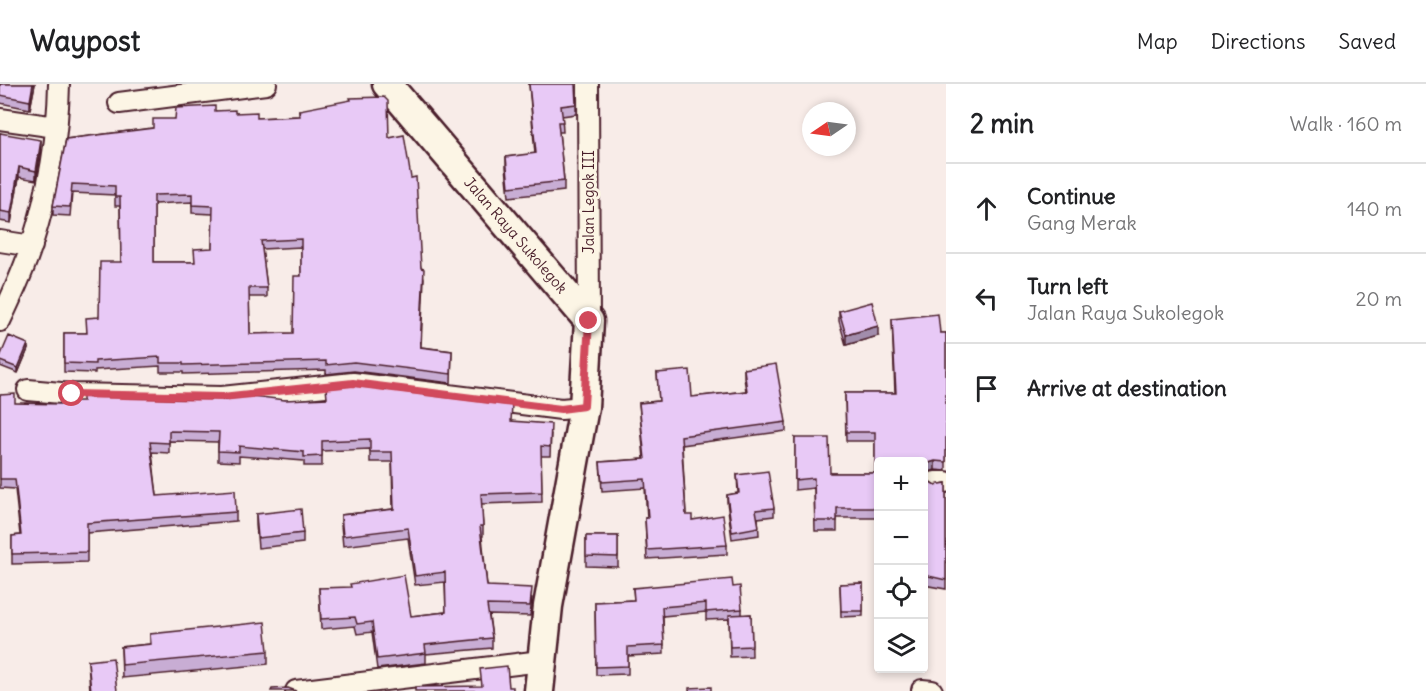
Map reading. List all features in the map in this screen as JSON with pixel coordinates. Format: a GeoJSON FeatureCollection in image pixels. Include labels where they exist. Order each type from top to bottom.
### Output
{"type":"FeatureCollection","features":[{"type":"Feature","properties":{"kind":"street"},"geometry":{"type":"LineString","coordinates":[[0,321],[32,246],[50,173],[59,84]]}},
{"type":"Feature","properties":{"kind":"street"},"geometry":{"type":"LineString","coordinates":[[119,102],[266,84]]}},
{"type":"Feature","properties":{"kind":"street","name":"Jalan Raya Sukolegok"},"geometry":{"type":"LineString","coordinates":[[387,84],[589,321]]}},
{"type":"Feature","properties":{"kind":"street","name":"Jalan Legok III"},"geometry":{"type":"LineString","coordinates":[[588,84],[589,321]]}},
{"type":"Feature","properties":{"kind":"street"},"geometry":{"type":"LineString","coordinates":[[0,119],[56,127]]}},
{"type":"Feature","properties":{"kind":"street"},"geometry":{"type":"LineString","coordinates":[[0,241],[32,246]]}},
{"type":"Feature","properties":{"kind":"street"},"geometry":{"type":"LineString","coordinates":[[539,691],[548,606],[584,406],[589,321]]}},
{"type":"Feature","properties":{"kind":"street"},"geometry":{"type":"LineString","coordinates":[[28,390],[72,394],[222,397],[353,383],[561,409],[584,406]]}},
{"type":"Feature","properties":{"kind":"street"},"geometry":{"type":"LineString","coordinates":[[296,691],[541,661]]}},
{"type":"Feature","properties":{"kind":"building"},"geometry":{"type":"Polygon","coordinates":[[[0,84],[33,84],[30,101],[0,95],[0,84]]]}},
{"type":"Feature","properties":{"kind":"building"},"geometry":{"type":"Polygon","coordinates":[[[529,84],[575,84],[576,104],[561,106],[563,122],[558,122],[564,181],[509,187],[506,157],[536,153],[529,84]]]}},
{"type":"Feature","properties":{"kind":"building"},"geometry":{"type":"Polygon","coordinates":[[[384,97],[388,101],[389,138],[404,135],[411,178],[416,177],[421,268],[424,269],[420,347],[452,351],[451,374],[354,362],[326,365],[326,361],[183,365],[183,363],[160,363],[160,357],[95,361],[95,364],[64,363],[64,333],[87,333],[86,318],[99,317],[100,262],[121,262],[120,197],[115,197],[115,186],[72,184],[70,207],[53,206],[66,139],[153,128],[153,119],[175,119],[176,108],[215,106],[215,111],[257,112],[257,118],[300,116],[299,110],[351,100],[350,98],[384,97]],[[192,194],[154,195],[154,262],[195,262],[194,249],[212,248],[213,206],[192,205],[192,194]],[[301,239],[261,241],[267,288],[249,288],[250,334],[293,333],[294,276],[301,276],[301,239]]]}},
{"type":"Feature","properties":{"kind":"building"},"geometry":{"type":"Polygon","coordinates":[[[0,133],[41,140],[36,171],[19,167],[11,213],[0,211],[0,133]]]}},
{"type":"Feature","properties":{"kind":"building"},"geometry":{"type":"Polygon","coordinates":[[[872,302],[878,326],[846,335],[839,311],[872,302]]]}},
{"type":"Feature","properties":{"kind":"building"},"geometry":{"type":"Polygon","coordinates":[[[938,314],[940,333],[946,333],[946,462],[935,461],[928,465],[928,457],[875,457],[875,432],[846,432],[845,393],[896,393],[892,319],[938,314]]]}},
{"type":"Feature","properties":{"kind":"building"},"geometry":{"type":"Polygon","coordinates":[[[9,336],[28,344],[18,368],[0,361],[9,336]]]}},
{"type":"Feature","properties":{"kind":"building"},"geometry":{"type":"Polygon","coordinates":[[[776,364],[786,422],[681,436],[686,515],[692,515],[692,520],[723,515],[727,545],[647,550],[645,518],[648,518],[645,479],[602,482],[600,462],[645,459],[639,403],[659,401],[657,373],[690,370],[692,397],[747,391],[744,369],[776,364]]]}},
{"type":"Feature","properties":{"kind":"building"},"geometry":{"type":"Polygon","coordinates":[[[353,385],[512,405],[511,421],[551,424],[550,447],[541,446],[542,492],[481,494],[483,526],[480,526],[487,586],[532,588],[530,606],[487,605],[492,638],[425,645],[426,653],[377,659],[372,622],[357,624],[355,617],[321,619],[319,588],[351,587],[350,584],[404,575],[411,616],[446,612],[445,572],[415,576],[408,528],[343,536],[341,515],[394,509],[392,452],[370,452],[370,439],[322,441],[322,456],[304,457],[304,452],[239,446],[239,452],[218,451],[219,432],[169,431],[169,443],[150,442],[157,496],[235,490],[236,512],[87,523],[87,552],[12,554],[12,536],[21,535],[15,479],[0,479],[0,395],[15,394],[15,403],[60,404],[60,401],[83,401],[83,396],[223,399],[253,396],[285,400],[327,398],[326,388],[353,385]]]}},
{"type":"Feature","properties":{"kind":"building"},"geometry":{"type":"Polygon","coordinates":[[[795,438],[829,438],[830,473],[874,473],[874,508],[837,508],[837,521],[815,521],[814,478],[795,480],[795,438]]]}},
{"type":"Feature","properties":{"kind":"building"},"geometry":{"type":"Polygon","coordinates":[[[768,471],[774,508],[756,510],[759,527],[732,532],[727,495],[739,493],[737,475],[768,471]]]}},
{"type":"Feature","properties":{"kind":"building"},"geometry":{"type":"Polygon","coordinates":[[[928,481],[935,485],[946,483],[946,580],[928,576],[928,481]]]}},
{"type":"Feature","properties":{"kind":"building"},"geometry":{"type":"Polygon","coordinates":[[[301,509],[303,533],[258,538],[256,514],[301,509]]]}},
{"type":"Feature","properties":{"kind":"building"},"geometry":{"type":"Polygon","coordinates":[[[586,536],[618,536],[618,557],[586,556],[586,536]]]}},
{"type":"Feature","properties":{"kind":"building"},"geometry":{"type":"Polygon","coordinates":[[[732,579],[733,587],[740,586],[742,609],[706,612],[706,603],[662,607],[664,645],[628,647],[628,666],[596,667],[595,602],[634,600],[633,588],[732,579]]]}},
{"type":"Feature","properties":{"kind":"building"},"geometry":{"type":"Polygon","coordinates":[[[863,583],[863,611],[841,611],[840,584],[863,583]]]}},
{"type":"Feature","properties":{"kind":"building"},"geometry":{"type":"Polygon","coordinates":[[[751,614],[752,646],[730,647],[729,615],[751,614]]]}},
{"type":"Feature","properties":{"kind":"building"},"geometry":{"type":"Polygon","coordinates":[[[265,622],[268,651],[122,665],[121,647],[151,644],[150,634],[265,622]]]}},
{"type":"Feature","properties":{"kind":"building"},"geometry":{"type":"Polygon","coordinates":[[[113,658],[117,691],[91,691],[88,661],[113,658]]]}},
{"type":"Feature","properties":{"kind":"building"},"geometry":{"type":"Polygon","coordinates":[[[507,666],[509,687],[513,687],[513,691],[415,691],[415,687],[482,686],[480,669],[507,666]]]}},
{"type":"Feature","properties":{"kind":"building"},"geometry":{"type":"Polygon","coordinates":[[[711,687],[711,691],[689,691],[689,688],[711,687]]]}},
{"type":"Feature","properties":{"kind":"building"},"geometry":{"type":"Polygon","coordinates":[[[288,688],[296,691],[271,691],[272,689],[288,688]]]}},
{"type":"Feature","properties":{"kind":"route"},"geometry":{"type":"LineString","coordinates":[[72,394],[222,397],[353,383],[561,409],[584,406],[589,321]]}}]}
